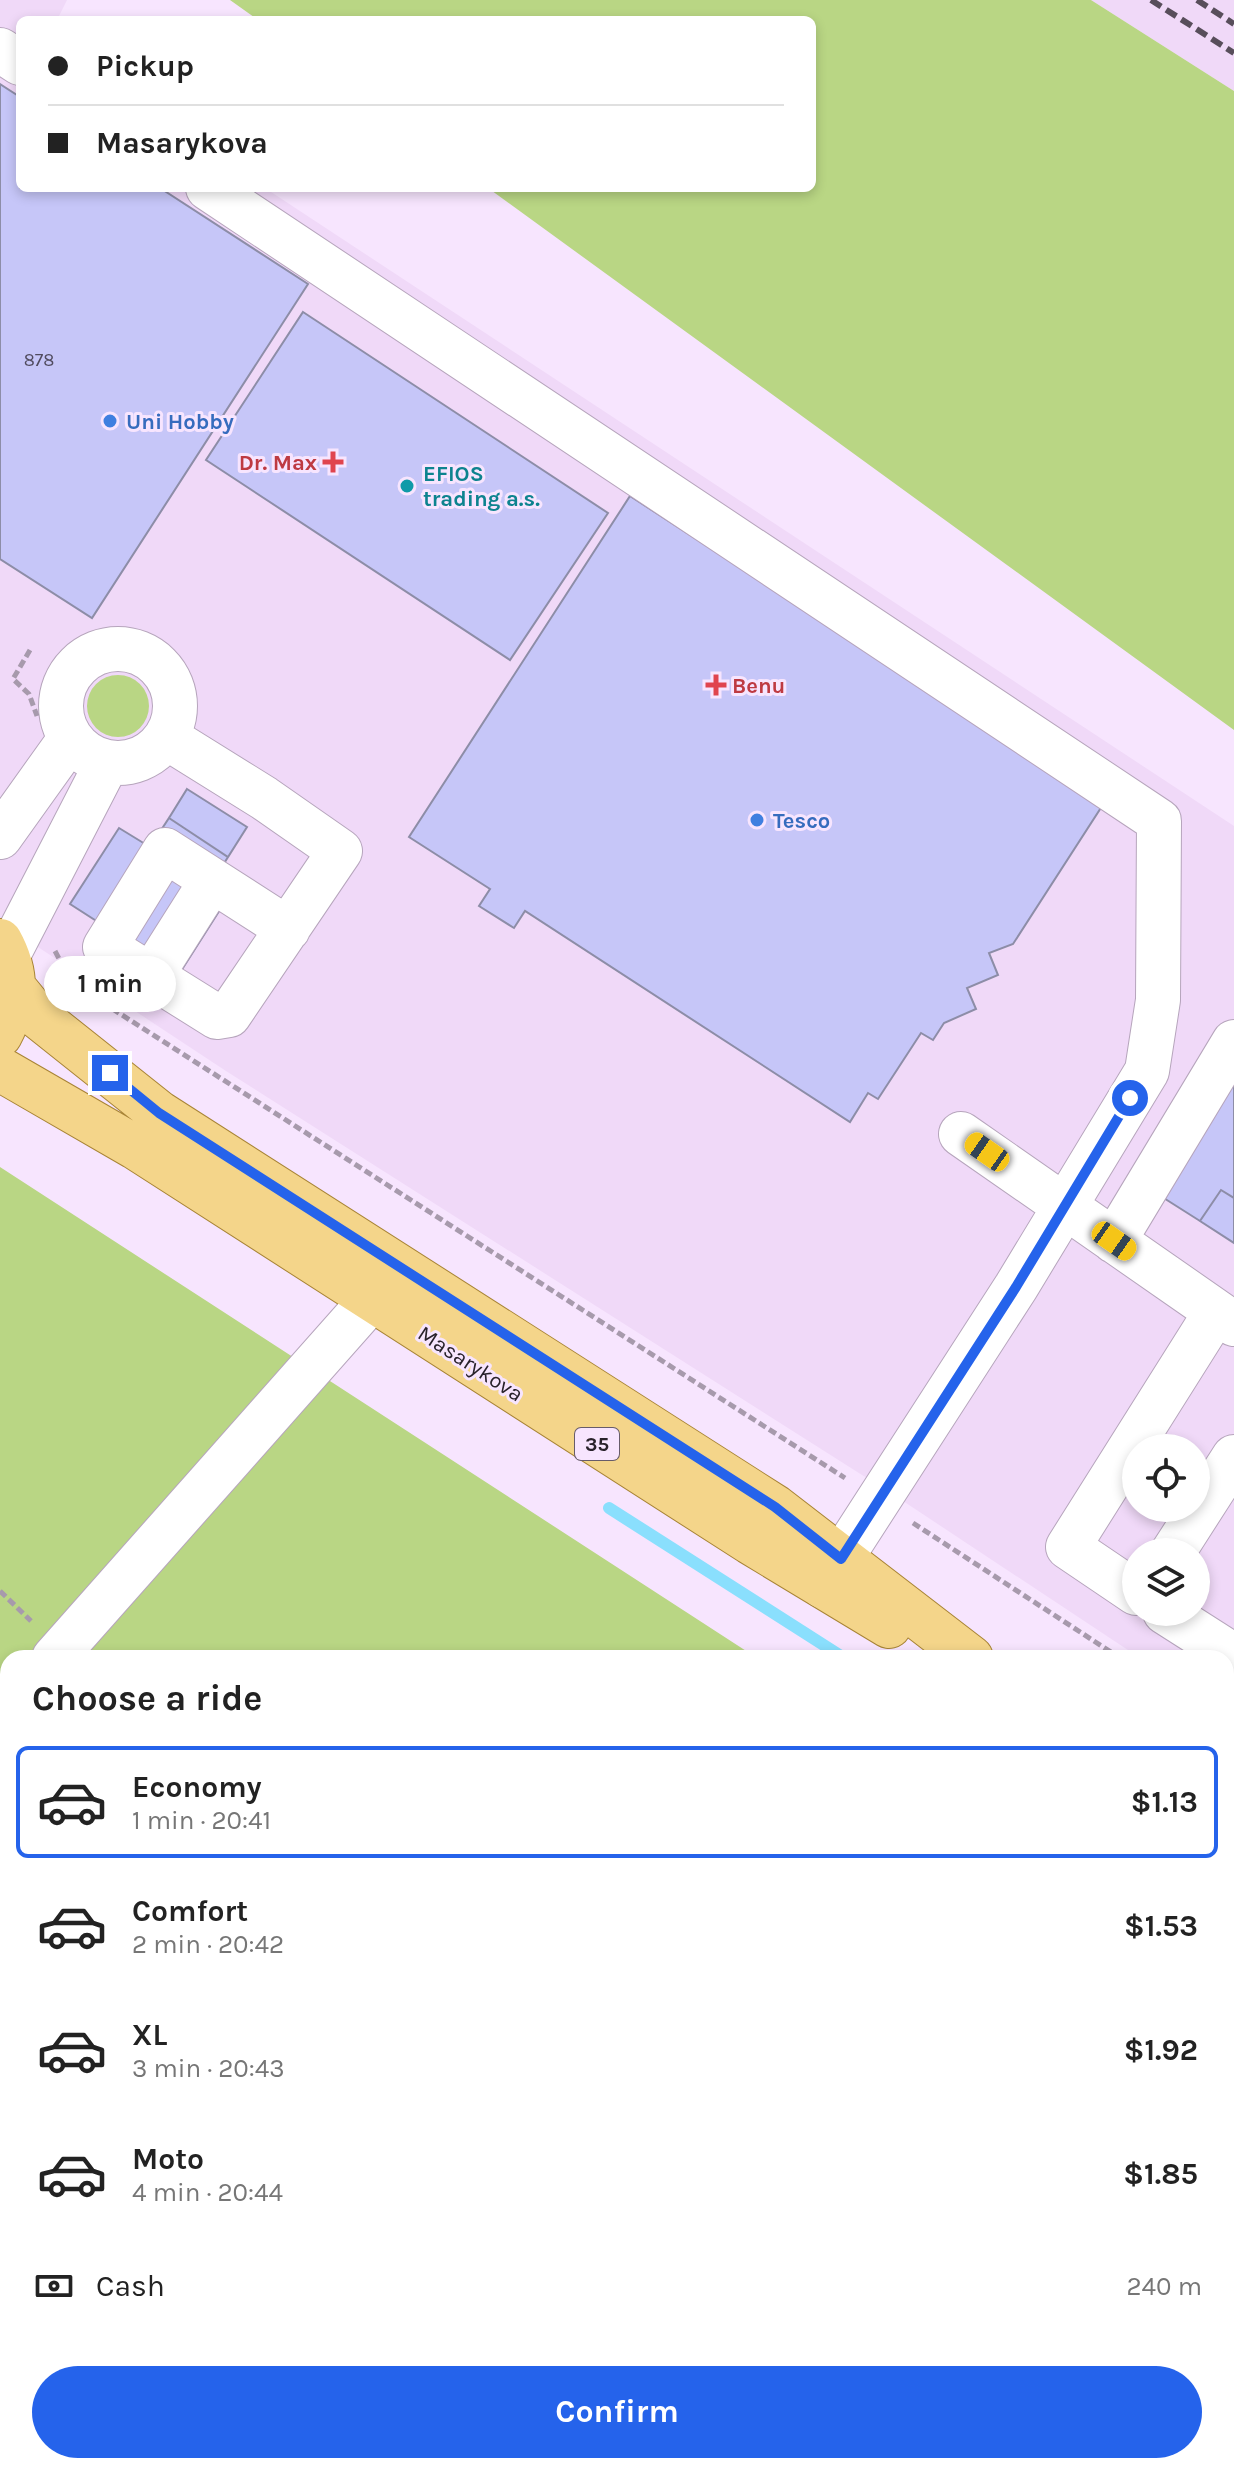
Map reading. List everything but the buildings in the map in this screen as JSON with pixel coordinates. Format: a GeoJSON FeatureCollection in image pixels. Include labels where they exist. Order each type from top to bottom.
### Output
{"type":"FeatureCollection","features":[{"type":"Feature","properties":{"kind":"main road"},"geometry":{"type":"LineString","coordinates":[[0,1035],[13,1004],[7,961]]}},
{"type":"Feature","properties":{"kind":"main road","name":"Masarykova"},"geometry":{"type":"LineString","coordinates":[[7,961],[36,1015],[159,1113],[775,1507],[832,1572],[933,1650]]}},
{"type":"Feature","properties":{"kind":"main road","name":"Masarykova"},"geometry":{"type":"LineString","coordinates":[[0,1069],[135,1147],[372,1299],[958,1650]]}},
{"type":"Feature","properties":{"kind":"lane"},"geometry":{"type":"LineString","coordinates":[[214,192],[1159,821],[1158,1000],[1147,1071],[1065,1206],[832,1572]]}},
{"type":"Feature","properties":{"kind":"lane"},"geometry":{"type":"LineString","coordinates":[[0,837],[50,734],[61,718],[61,695],[69,674],[85,658],[106,650],[129,649],[150,657],[166,673],[175,694],[175,717],[166,737],[151,754],[130,763],[107,763],[50,734]]}},
{"type":"Feature","properties":{"kind":"lane"},"geometry":{"type":"LineString","coordinates":[[166,737],[264,798],[340,851],[288,929],[229,1015],[217,1017],[150,978],[212,880],[288,929]]}},
{"type":"Feature","properties":{"kind":"lane"},"geometry":{"type":"LineString","coordinates":[[7,961],[107,763]]}},
{"type":"Feature","properties":{"kind":"lane"},"geometry":{"type":"LineString","coordinates":[[1114,1241],[1234,1042]]}},
{"type":"Feature","properties":{"kind":"lane"},"geometry":{"type":"LineString","coordinates":[[961,1134],[1225,1318],[1068,1547],[1122,1584]]}},
{"type":"Feature","properties":{"kind":"lane"},"geometry":{"type":"LineString","coordinates":[[61,1650],[372,1299]]}},
{"type":"Feature","properties":{"kind":"lane"},"geometry":{"type":"LineString","coordinates":[[1182,1538],[1234,1457]]}},
{"type":"Feature","properties":{"kind":"lane"},"geometry":{"type":"LineString","coordinates":[[1187,1626],[1225,1650]]}},
{"type":"Feature","properties":{"kind":"path"},"geometry":{"type":"LineString","coordinates":[[30,650],[13,679],[29,694],[37,718],[50,734]]}},
{"type":"Feature","properties":{"kind":"path"},"geometry":{"type":"LineString","coordinates":[[53,947],[72,983],[1108,1650]]}},
{"type":"Feature","properties":{"kind":"shaded area"},"geometry":{"type":"Polygon","coordinates":[[[0,0],[67,0],[59,16],[16,16],[16,192],[271,192],[1234,826],[1234,1650],[1128,1650],[903,1501],[226,1071],[0,922],[0,0]]]}},
{"type":"Feature","properties":{"kind":"shaded area"},"geometry":{"type":"Polygon","coordinates":[[[1091,0],[1234,0],[1234,91],[1091,0]]]}},
{"type":"Feature","properties":{"kind":"green space"},"geometry":{"type":"Polygon","coordinates":[[[230,0],[1091,0],[1234,91],[1234,730],[494,192],[816,192],[816,16],[252,16],[230,0]]]}},
{"type":"Feature","properties":{"kind":"green space"},"geometry":{"type":"Polygon","coordinates":[[[118,675],[140,684],[149,706],[140,728],[118,737],[96,728],[87,706],[96,684],[118,675]]]}},
{"type":"Feature","properties":{"kind":"green space"},"geometry":{"type":"Polygon","coordinates":[[[0,1167],[745,1650],[0,1650],[0,1167]]]}},
{"type":"Feature","properties":{"kind":"waterway"},"geometry":{"type":"LineString","coordinates":[[609,1508],[831,1650]]}},
{"type":"Feature","properties":{"kind":"railway"},"geometry":{"type":"LineString","coordinates":[[1151,0],[1234,53]]}},
{"type":"Feature","properties":{"kind":"railway"},"geometry":{"type":"LineString","coordinates":[[1197,0],[1234,24]]}},
{"type":"Feature","properties":{"kind":"place","name":"Uni Hobby"},"geometry":{"type":"Point","coordinates":[110,421]}},
{"type":"Feature","properties":{"kind":"place","name":"Dr. Max"},"geometry":{"type":"Point","coordinates":[333,462]}},
{"type":"Feature","properties":{"kind":"place","name":"EFIOS trading a.s."},"geometry":{"type":"Point","coordinates":[407,486]}},
{"type":"Feature","properties":{"kind":"place","name":"Benu"},"geometry":{"type":"Point","coordinates":[716,685]}},
{"type":"Feature","properties":{"kind":"place","name":"Tesco"},"geometry":{"type":"Point","coordinates":[757,820]}},
{"type":"Feature","properties":{"kind":"route"},"geometry":{"type":"LineString","coordinates":[[110,1073],[159,1113],[775,1507],[841,1559],[1016,1287],[1130,1098]]}}]}
